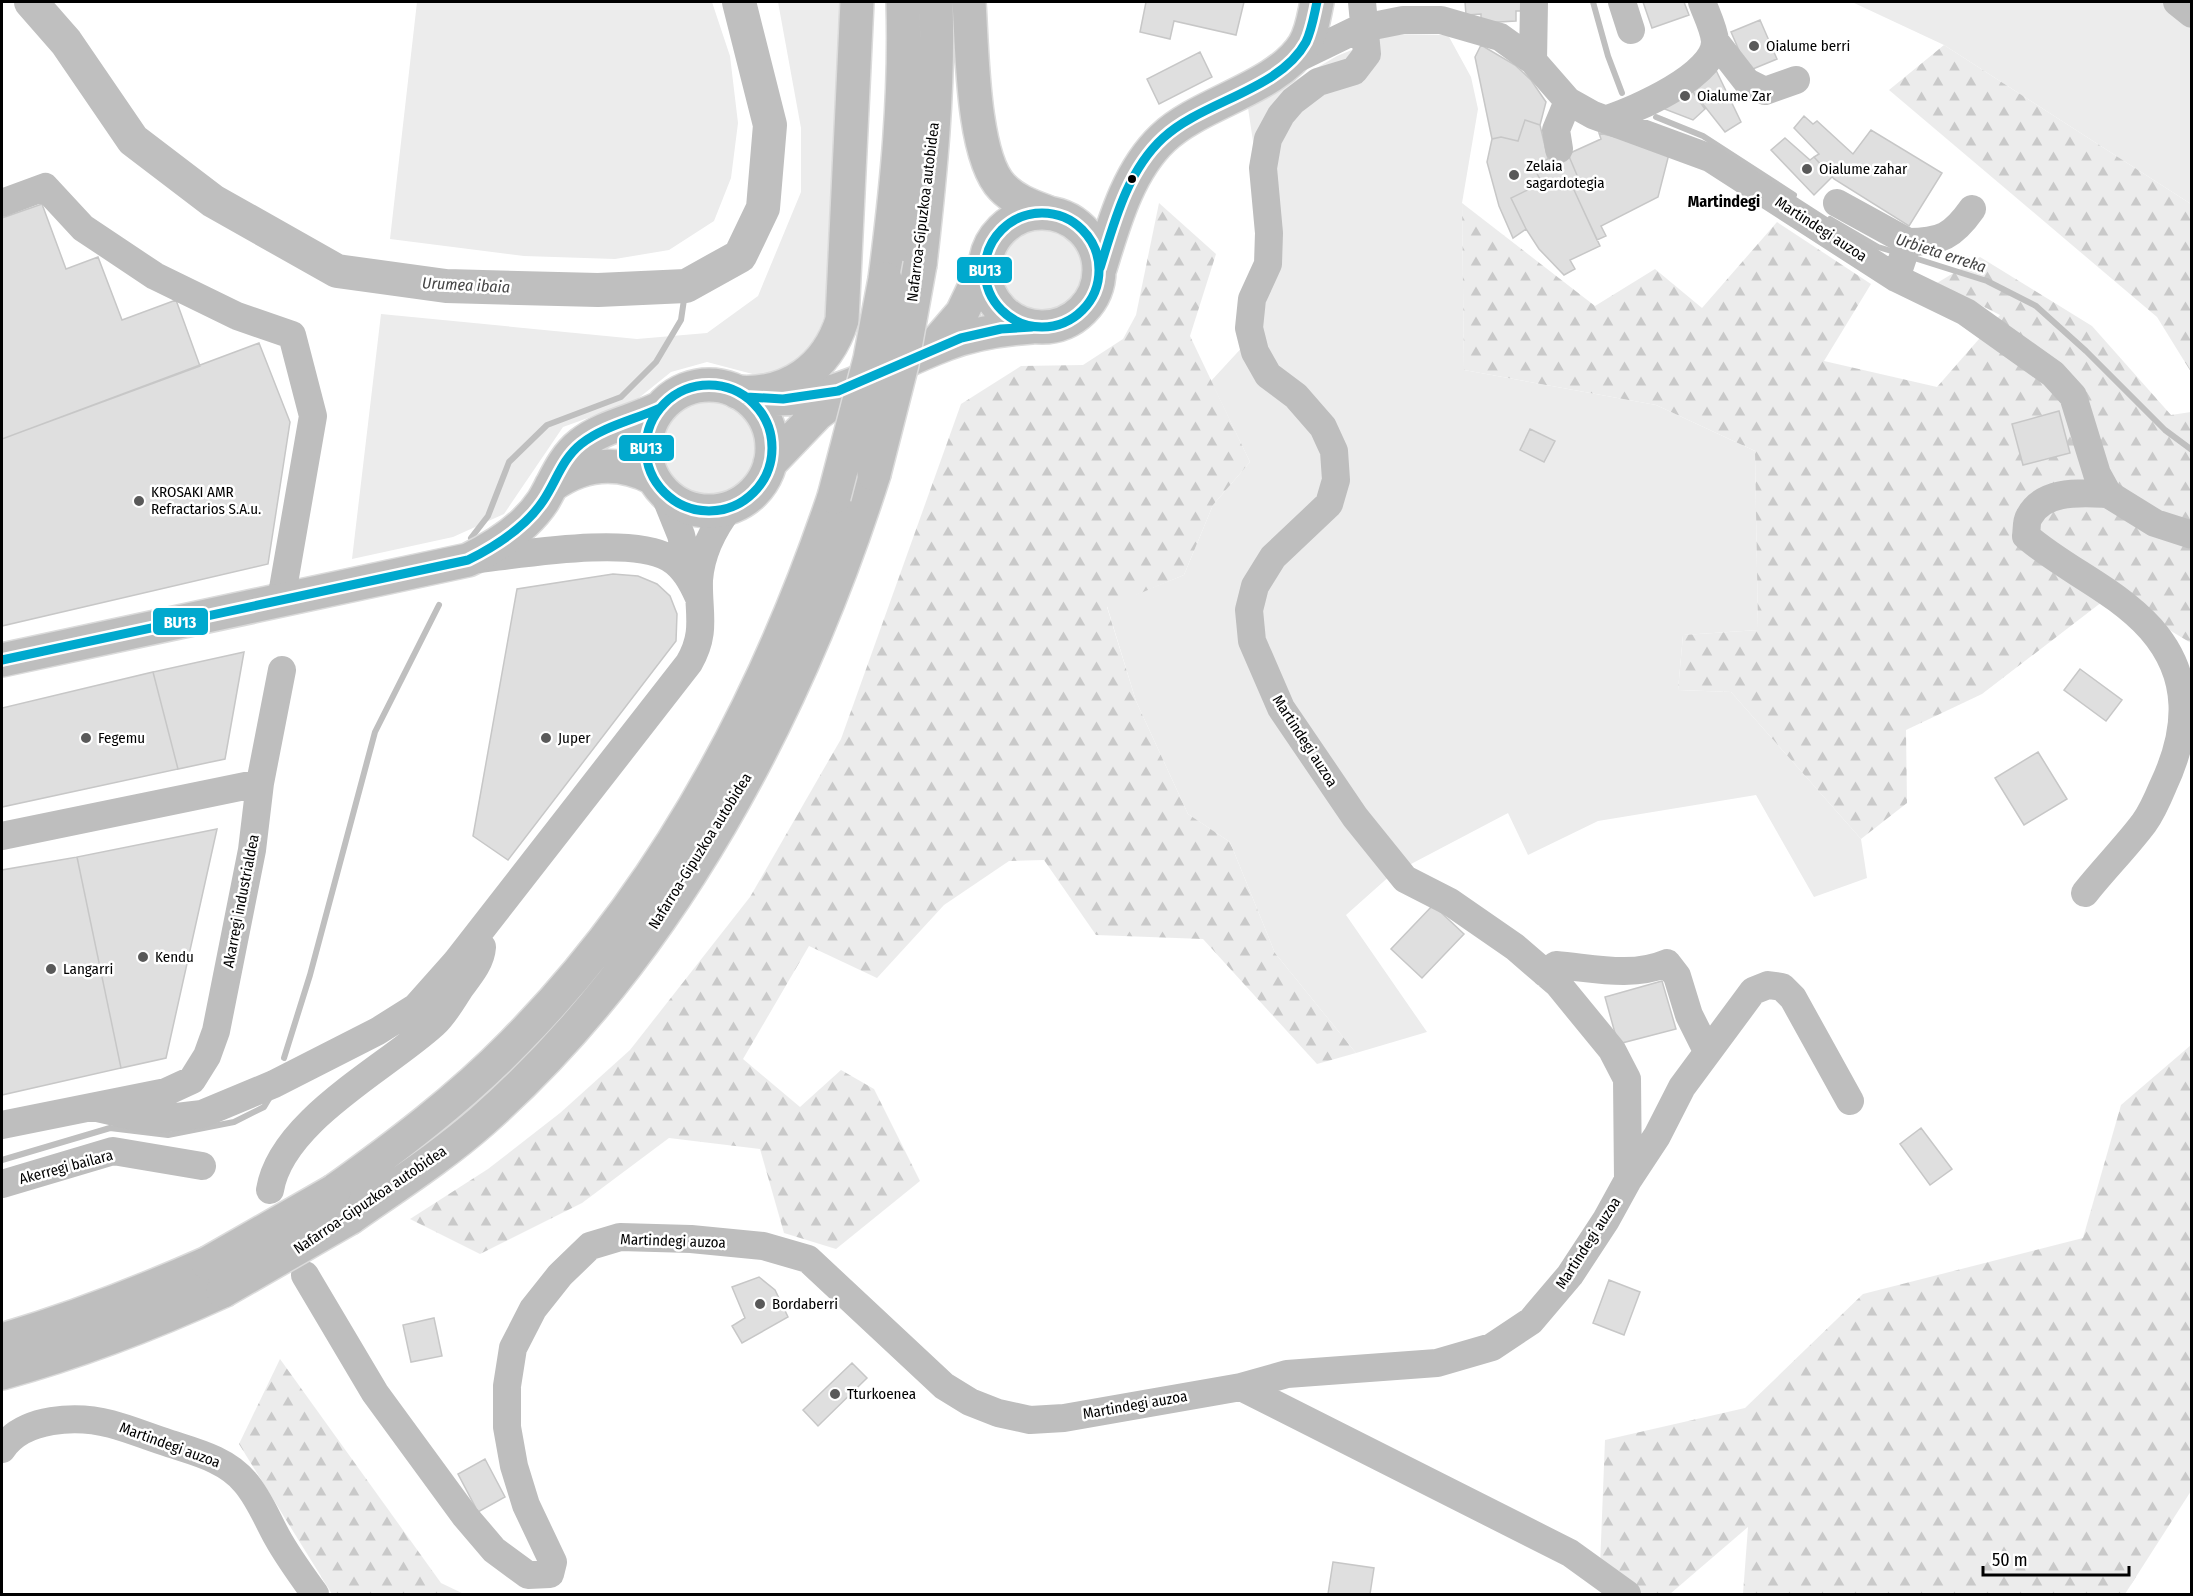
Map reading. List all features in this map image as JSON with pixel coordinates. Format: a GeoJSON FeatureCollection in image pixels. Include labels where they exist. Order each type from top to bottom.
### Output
{"type":"FeatureCollection","features":[{"type":"Feature","properties":{"kind":"main road"},"geometry":{"type":"LineString","coordinates":[[742,394],[767,391],[796,381],[820,362],[837,335],[844,304],[857,2]]}},
{"type":"Feature","properties":{"kind":"main road","name":"Nafarroa-Gipuzkoa autobidea"},"geometry":{"type":"LineString","coordinates":[[2,1373],[64,1356],[146,1326],[224,1291],[342,1204],[399,1145],[513,1044],[587,960],[644,886],[696,804],[745,716],[788,621],[834,497],[870,359],[885,279],[898,179],[903,2]]}},
{"type":"Feature","properties":{"kind":"main road","name":"Nafarroa-Gipuzkoa autobidea"},"geometry":{"type":"LineString","coordinates":[[2,1340],[58,1324],[131,1298],[416,1172],[481,1122],[539,1065],[614,980],[670,905],[727,814],[773,729],[817,634],[853,539],[874,474],[902,364],[920,264],[930,177],[935,101],[936,2]]}},
{"type":"Feature","properties":{"kind":"main road"},"geometry":{"type":"LineString","coordinates":[[969,2],[980,134],[990,170],[1002,187],[1019,200],[1082,228],[1092,239],[1100,268]]}},
{"type":"Feature","properties":{"kind":"main road"},"geometry":{"type":"LineString","coordinates":[[551,486],[575,472],[601,465],[628,467],[693,509],[718,510],[730,507],[755,490],[770,463],[817,414],[855,386],[927,352],[979,333],[1049,327],[1065,323],[1080,314],[1091,301],[1098,286],[1100,268],[1115,222],[1133,179],[1152,150],[1165,136],[1288,63],[1297,54],[1317,16]]}},
{"type":"Feature","properties":{"kind":"main road"},"geometry":{"type":"LineString","coordinates":[[927,352],[962,313],[984,267],[988,249],[997,234],[1011,221],[1028,214],[1058,216],[1105,206],[1133,179]]}},
{"type":"Feature","properties":{"kind":"main road"},"geometry":{"type":"LineString","coordinates":[[984,267],[989,291],[1002,312],[1015,321],[1032,327]]}},
{"type":"Feature","properties":{"kind":"main road"},"geometry":{"type":"LineString","coordinates":[[659,485],[646,454],[646,442],[653,418],[672,396],[704,385],[721,386],[742,394],[801,398],[855,386]]}},
{"type":"Feature","properties":{"kind":"main road"},"geometry":{"type":"LineString","coordinates":[[742,394],[765,420],[770,434],[770,463]]}},
{"type":"Feature","properties":{"kind":"main road"},"geometry":{"type":"LineString","coordinates":[[2,660],[468,560],[485,552],[516,531],[541,503],[567,458],[591,436],[660,408]]}},
{"type":"Feature","properties":{"kind":"street"},"geometry":{"type":"LineString","coordinates":[[1533,62],[1534,2]]}},
{"type":"Feature","properties":{"kind":"street"},"geometry":{"type":"LineString","coordinates":[[1622,2],[1631,30]]}},
{"type":"Feature","properties":{"kind":"street"},"geometry":{"type":"LineString","coordinates":[[1702,2],[1715,41],[1747,82],[1765,91],[1796,80]]}},
{"type":"Feature","properties":{"kind":"street"},"geometry":{"type":"LineString","coordinates":[[2177,2],[2192,14]]}},
{"type":"Feature","properties":{"kind":"street","name":"Martindegi auzoa"},"geometry":{"type":"LineString","coordinates":[[1317,16],[1403,20],[1440,10],[1500,37],[1533,62],[1568,101],[1593,115],[1710,158],[1903,258],[1966,312],[2053,374],[2073,396],[2097,474],[2108,494]]}},
{"type":"Feature","properties":{"kind":"street","name":"Martindegi auzoa"},"geometry":{"type":"LineString","coordinates":[[1288,63],[1362,19]]}},
{"type":"Feature","properties":{"kind":"street","name":"Martindegi auzoa"},"geometry":{"type":"LineString","coordinates":[[1362,19],[1367,54],[1354,71],[1318,82],[1293,101],[1281,115],[1268,140],[1263,168],[1269,233],[1268,264],[1252,299],[1249,328],[1255,352],[1268,375],[1296,396],[1323,427],[1334,451],[1336,480],[1329,504],[1273,557],[1255,586],[1250,610],[1252,641],[1263,673],[1281,708],[1355,817],[1404,879],[1450,902],[1515,947],[1558,984],[1612,1050],[1627,1079],[1628,1180]]}},
{"type":"Feature","properties":{"kind":"street"},"geometry":{"type":"LineString","coordinates":[[1607,119],[1639,109],[1670,90],[1709,60],[1715,41]]}},
{"type":"Feature","properties":{"kind":"street"},"geometry":{"type":"LineString","coordinates":[[1559,150],[1556,130],[1568,101]]}},
{"type":"Feature","properties":{"kind":"street"},"geometry":{"type":"LineString","coordinates":[[2,203],[45,187],[83,228],[155,276],[237,316],[292,335],[313,416],[281,600]]}},
{"type":"Feature","properties":{"kind":"street"},"geometry":{"type":"LineString","coordinates":[[1837,203],[1903,258],[1959,227],[1972,209]]}},
{"type":"Feature","properties":{"kind":"street"},"geometry":{"type":"LineString","coordinates":[[93,1107],[151,1120],[202,1114],[274,1084],[378,1031],[416,1007],[483,927],[689,663],[697,649],[701,630],[696,590],[681,535],[659,485]]}},
{"type":"Feature","properties":{"kind":"street"},"geometry":{"type":"LineString","coordinates":[[2085,893],[2145,821],[2176,758],[2184,719],[2181,685],[2171,657],[2150,628],[2100,585],[2046,554],[2026,536],[2028,518],[2044,500],[2074,493],[2108,494],[2155,523],[2192,535]]}},
{"type":"Feature","properties":{"kind":"street"},"geometry":{"type":"LineString","coordinates":[[696,590],[705,549],[730,507]]}},
{"type":"Feature","properties":{"kind":"street"},"geometry":{"type":"LineString","coordinates":[[468,560],[628,546],[657,552],[670,559],[696,590]]}},
{"type":"Feature","properties":{"kind":"street","name":"Akarregi industrialdea"},"geometry":{"type":"LineString","coordinates":[[2,1125],[166,1092],[192,1080],[207,1056],[216,1031],[252,850],[260,783],[282,670]]}},
{"type":"Feature","properties":{"kind":"street"},"geometry":{"type":"LineString","coordinates":[[2,836],[260,783]]}},
{"type":"Feature","properties":{"kind":"street"},"geometry":{"type":"LineString","coordinates":[[270,1190],[272,1177],[299,1134],[340,1096],[435,1023],[482,955],[483,927]]}},
{"type":"Feature","properties":{"kind":"street"},"geometry":{"type":"LineString","coordinates":[[1545,973],[1556,964],[1626,972],[1650,970],[1667,963],[1677,976],[1689,1015],[1707,1051]]}},
{"type":"Feature","properties":{"kind":"street","name":"Martindegi auzoa"},"geometry":{"type":"LineString","coordinates":[[305,1275],[375,1393],[465,1516],[494,1550],[528,1575],[549,1574],[553,1562],[526,1505],[514,1466],[507,1426],[507,1386],[513,1348],[534,1308],[560,1275],[590,1246],[620,1237],[691,1239],[763,1246],[808,1259],[944,1386],[970,1402],[998,1413],[1030,1420],[1064,1418],[1242,1387],[1287,1374],[1437,1363],[1492,1347],[1531,1321],[1570,1275],[1657,1136],[1682,1087],[1753,991],[1768,986],[1782,987],[1792,998],[1811,1028],[1850,1101]]}},
{"type":"Feature","properties":{"kind":"street","name":"Akerregi bailara"},"geometry":{"type":"LineString","coordinates":[[2,1184],[113,1151],[202,1166]]}},
{"type":"Feature","properties":{"kind":"street"},"geometry":{"type":"LineString","coordinates":[[1242,1387],[1570,1553],[1627,1594]]}},
{"type":"Feature","properties":{"kind":"street","name":"Martindegi auzoa"},"geometry":{"type":"LineString","coordinates":[[2,1449],[7,1441],[22,1430],[54,1421],[85,1420],[111,1424],[204,1455],[227,1466],[245,1481],[262,1507],[278,1539],[315,1594]]}},
{"type":"Feature","properties":{"kind":"green space"},"geometry":{"type":"Polygon","coordinates":[[[417,2],[712,2],[730,56],[738,123],[731,178],[714,221],[669,250],[615,259],[524,256],[390,239],[417,2]]]}},
{"type":"Feature","properties":{"kind":"green space"},"geometry":{"type":"Polygon","coordinates":[[[778,2],[842,2],[832,262],[825,315],[815,341],[793,368],[764,377],[707,362],[671,372],[635,401],[563,427],[504,514],[453,537],[352,559],[381,314],[637,339],[707,333],[758,296],[801,192],[801,128],[778,2]]]}},
{"type":"Feature","properties":{"kind":"green space"},"geometry":{"type":"Polygon","coordinates":[[[1852,2],[2191,2],[2191,204],[1944,45],[1852,2]]]}},
{"type":"Feature","properties":{"kind":"green space"},"geometry":{"type":"Polygon","coordinates":[[[1391,34],[1448,35],[1471,77],[1478,109],[1462,203],[1464,370],[1656,405],[1755,451],[1758,630],[1683,635],[1678,690],[1731,692],[1861,839],[1867,878],[1814,897],[1756,795],[1598,821],[1528,855],[1508,813],[1392,874],[1346,915],[1427,1032],[1356,1053],[1275,953],[1230,842],[1188,814],[1136,701],[1107,606],[1184,575],[1213,505],[1250,462],[1211,381],[1259,329],[1257,168],[1248,108],[1337,56],[1391,34]]]}},
{"type":"Feature","properties":{"kind":"green space"},"geometry":{"type":"Polygon","coordinates":[[[1944,45],[2191,204],[2191,372],[2157,317],[1889,90],[1944,45]]]}},
{"type":"Feature","properties":{"kind":"green space"},"geometry":{"type":"Polygon","coordinates":[[[1159,203],[1216,254],[1190,336],[1250,462],[1213,505],[1184,575],[1107,607],[1136,701],[1188,814],[1230,842],[1275,953],[1356,1053],[1317,1064],[1203,939],[1096,935],[1044,860],[1009,861],[944,905],[877,978],[809,946],[743,1059],[800,1107],[841,1070],[874,1089],[920,1181],[836,1249],[784,1233],[760,1149],[669,1138],[582,1203],[480,1254],[410,1219],[488,1169],[560,1113],[630,1050],[750,897],[841,739],[961,404],[1021,366],[1083,365],[1123,339],[1136,315],[1159,203]]]}},
{"type":"Feature","properties":{"kind":"green space"},"geometry":{"type":"Polygon","coordinates":[[[1462,203],[1595,306],[1655,269],[1702,308],[1777,222],[1871,284],[1824,361],[1937,387],[2000,315],[1937,283],[1980,257],[2092,326],[2171,415],[2191,412],[2191,643],[2111,595],[1982,694],[1906,730],[1907,803],[1861,839],[1731,692],[1678,690],[1683,635],[1758,630],[1755,451],[1656,405],[1464,370],[1462,203]]]}},
{"type":"Feature","properties":{"kind":"green space"},"geometry":{"type":"Polygon","coordinates":[[[1042,227],[1058,231],[1072,240],[1081,254],[1085,270],[1081,286],[1072,300],[1058,309],[1042,313],[1026,309],[1012,300],[1003,286],[999,270],[1003,254],[1012,240],[1026,231],[1042,227]]]}},
{"type":"Feature","properties":{"kind":"green space"},"geometry":{"type":"Polygon","coordinates":[[[700,400],[718,400],[743,413],[753,429],[756,447],[753,465],[743,481],[718,494],[700,494],[675,481],[662,456],[662,438],[675,413],[700,400]]]}},
{"type":"Feature","properties":{"kind":"green space"},"geometry":{"type":"Polygon","coordinates":[[[2191,1045],[2191,1491],[2125,1594],[1743,1594],[1748,1527],[1670,1594],[1630,1594],[1600,1567],[1605,1440],[1745,1408],[1863,1294],[2083,1238],[2121,1105],[2191,1045]]]}},
{"type":"Feature","properties":{"kind":"green space"},"geometry":{"type":"Polygon","coordinates":[[[280,1359],[441,1583],[464,1594],[332,1594],[239,1444],[280,1359]]]}},
{"type":"Feature","properties":{"kind":"building"},"geometry":{"type":"Polygon","coordinates":[[[1146,2],[1244,2],[1236,35],[1174,21],[1170,39],[1140,32],[1146,2]]]}},
{"type":"Feature","properties":{"kind":"building"},"geometry":{"type":"Polygon","coordinates":[[[1465,2],[1533,2],[1534,11],[1516,11],[1516,21],[1481,23],[1481,14],[1466,15],[1465,2]]]}},
{"type":"Feature","properties":{"kind":"building"},"geometry":{"type":"Polygon","coordinates":[[[1643,2],[1684,2],[1689,15],[1652,28],[1643,2]]]}},
{"type":"Feature","properties":{"kind":"building","name":"Oialume berri"},"geometry":{"type":"Polygon","coordinates":[[[1760,20],[1777,59],[1748,71],[1731,32],[1760,20]]]}},
{"type":"Feature","properties":{"kind":"building"},"geometry":{"type":"Polygon","coordinates":[[[1481,45],[1515,65],[1531,80],[1546,102],[1540,125],[1525,120],[1518,141],[1501,137],[1492,139],[1475,57],[1481,45]]]}},
{"type":"Feature","properties":{"kind":"building"},"geometry":{"type":"Polygon","coordinates":[[[1200,52],[1212,77],[1159,104],[1147,79],[1200,52]]]}},
{"type":"Feature","properties":{"kind":"building"},"geometry":{"type":"Polygon","coordinates":[[[1713,64],[1741,122],[1725,132],[1687,84],[1713,64]]]}},
{"type":"Feature","properties":{"kind":"building","name":"Oialume Zar"},"geometry":{"type":"Polygon","coordinates":[[[1687,84],[1705,109],[1693,120],[1662,108],[1687,84]]]}},
{"type":"Feature","properties":{"kind":"building"},"geometry":{"type":"Polygon","coordinates":[[[1804,116],[1813,124],[1817,121],[1853,154],[1871,130],[1942,173],[1909,226],[1834,179],[1814,157],[1819,154],[1794,128],[1804,116]]]}},
{"type":"Feature","properties":{"kind":"building","name":"Zelaia sagardotegia"},"geometry":{"type":"Polygon","coordinates":[[[1525,120],[1540,125],[1548,159],[1533,166],[1542,183],[1511,198],[1526,229],[1513,238],[1499,206],[1487,162],[1492,139],[1501,137],[1518,141],[1525,120]]]}},
{"type":"Feature","properties":{"kind":"building"},"geometry":{"type":"Polygon","coordinates":[[[1599,133],[1670,150],[1658,197],[1601,226],[1606,236],[1597,240],[1574,190],[1582,187],[1568,154],[1601,139],[1599,133]]]}},
{"type":"Feature","properties":{"kind":"building","name":"Oialume zahar"},"geometry":{"type":"Polygon","coordinates":[[[1785,138],[1810,160],[1814,157],[1832,177],[1814,195],[1771,150],[1785,138]]]}},
{"type":"Feature","properties":{"kind":"building"},"geometry":{"type":"Polygon","coordinates":[[[1560,153],[1568,154],[1582,187],[1574,190],[1600,246],[1570,260],[1575,269],[1564,275],[1539,249],[1511,198],[1542,183],[1533,166],[1560,153]]]}},
{"type":"Feature","properties":{"kind":"building"},"geometry":{"type":"Polygon","coordinates":[[[42,204],[66,269],[98,257],[122,320],[176,300],[200,366],[2,439],[2,218],[42,204]]]}},
{"type":"Feature","properties":{"kind":"building","name":"KROSAKI AMR Refractarios S.A.u."},"geometry":{"type":"Polygon","coordinates":[[[259,343],[290,422],[268,564],[2,626],[2,439],[259,343]]]}},
{"type":"Feature","properties":{"kind":"building"},"geometry":{"type":"Polygon","coordinates":[[[2059,411],[2070,453],[2023,465],[2012,424],[2059,411]]]}},
{"type":"Feature","properties":{"kind":"building"},"geometry":{"type":"Polygon","coordinates":[[[1530,429],[1555,441],[1544,462],[1520,450],[1530,429]]]}},
{"type":"Feature","properties":{"kind":"building","name":"Juper"},"geometry":{"type":"Polygon","coordinates":[[[613,574],[638,576],[657,584],[670,596],[677,614],[676,641],[508,860],[473,836],[517,589],[613,574]]]}},
{"type":"Feature","properties":{"kind":"building"},"geometry":{"type":"Polygon","coordinates":[[[244,652],[225,759],[178,769],[153,672],[244,652]]]}},
{"type":"Feature","properties":{"kind":"building"},"geometry":{"type":"Polygon","coordinates":[[[2080,669],[2122,700],[2106,721],[2064,690],[2080,669]]]}},
{"type":"Feature","properties":{"kind":"building","name":"Fegemu"},"geometry":{"type":"Polygon","coordinates":[[[153,672],[178,769],[2,807],[2,708],[153,672]]]}},
{"type":"Feature","properties":{"kind":"building"},"geometry":{"type":"Polygon","coordinates":[[[2038,752],[2067,799],[2024,825],[1995,778],[2038,752]]]}},
{"type":"Feature","properties":{"kind":"building","name":"Kendu"},"geometry":{"type":"Polygon","coordinates":[[[217,829],[166,1058],[121,1068],[77,857],[217,829]]]}},
{"type":"Feature","properties":{"kind":"building","name":"Langarri"},"geometry":{"type":"Polygon","coordinates":[[[77,857],[121,1068],[2,1095],[2,870],[77,857]]]}},
{"type":"Feature","properties":{"kind":"building"},"geometry":{"type":"Polygon","coordinates":[[[1433,905],[1464,934],[1422,978],[1391,949],[1433,905]]]}},
{"type":"Feature","properties":{"kind":"building"},"geometry":{"type":"Polygon","coordinates":[[[1662,981],[1676,1029],[1618,1044],[1605,997],[1662,981]]]}},
{"type":"Feature","properties":{"kind":"building"},"geometry":{"type":"Polygon","coordinates":[[[1921,1128],[1952,1169],[1930,1185],[1900,1144],[1921,1128]]]}},
{"type":"Feature","properties":{"kind":"building","name":"Bordaberri"},"geometry":{"type":"Polygon","coordinates":[[[759,1277],[775,1290],[788,1317],[742,1343],[732,1326],[745,1318],[732,1287],[759,1277]]]}},
{"type":"Feature","properties":{"kind":"building"},"geometry":{"type":"Polygon","coordinates":[[[1609,1280],[1640,1292],[1624,1335],[1593,1323],[1609,1280]]]}},
{"type":"Feature","properties":{"kind":"building"},"geometry":{"type":"Polygon","coordinates":[[[434,1318],[442,1356],[411,1362],[403,1325],[434,1318]]]}},
{"type":"Feature","properties":{"kind":"building","name":"Tturkoenea"},"geometry":{"type":"Polygon","coordinates":[[[852,1363],[867,1378],[818,1426],[803,1410],[852,1363]]]}},
{"type":"Feature","properties":{"kind":"building"},"geometry":{"type":"Polygon","coordinates":[[[485,1459],[505,1497],[478,1512],[458,1474],[485,1459]]]}},
{"type":"Feature","properties":{"kind":"building"},"geometry":{"type":"Polygon","coordinates":[[[1333,1562],[1374,1568],[1370,1594],[1328,1594],[1333,1562]]]}},
{"type":"Feature","properties":{"kind":"waterway","name":"Urumea ibaia"},"geometry":{"type":"LineString","coordinates":[[31,2],[66,42],[133,140],[213,201],[337,271],[446,286],[598,290],[686,286],[740,256],[763,208],[770,125],[739,2]]}},
{"type":"Feature","properties":{"kind":"waterway","name":"Urbieta erreka"},"geometry":{"type":"LineString","coordinates":[[1593,2],[1608,56],[1622,93]]}},
{"type":"Feature","properties":{"kind":"waterway","name":"Urbieta erreka"},"geometry":{"type":"LineString","coordinates":[[1656,117],[1703,136],[1794,195]]}},
{"type":"Feature","properties":{"kind":"waterway","name":"Urbieta erreka"},"geometry":{"type":"LineString","coordinates":[[1830,219],[1878,247],[1898,253]]}},
{"type":"Feature","properties":{"kind":"waterway","name":"Urbieta erreka"},"geometry":{"type":"LineString","coordinates":[[1911,257],[1987,281],[2036,306],[2086,351],[2165,430],[2192,450]]}},
{"type":"Feature","properties":{"kind":"waterway"},"geometry":{"type":"LineString","coordinates":[[471,538],[488,516],[509,462],[547,425],[621,397],[656,362],[681,320],[686,286]]}},
{"type":"Feature","properties":{"kind":"waterway"},"geometry":{"type":"LineString","coordinates":[[284,1058],[310,975],[375,732],[439,605]]}},
{"type":"Feature","properties":{"kind":"waterway"},"geometry":{"type":"LineString","coordinates":[[2,1160],[110,1128],[168,1135],[234,1122],[264,1107],[270,1097]]}},
{"type":"Feature","properties":{"kind":"transit line","name":"BU13"},"geometry":{"type":"LineString","coordinates":[[1100,268],[1123,198],[1151,151],[1180,125],[1260,84],[1294,58],[1306,42],[1317,2]]}},
{"type":"Feature","properties":{"kind":"transit line","name":"BU13"},"geometry":{"type":"LineString","coordinates":[[1042,213],[1064,217],[1083,229],[1095,248],[1099,270],[1095,292],[1083,311],[1064,323],[1042,327],[1020,323],[1001,311],[989,292],[985,270],[989,248],[1001,229],[1020,217],[1042,213]]}},
{"type":"Feature","properties":{"kind":"transit line","name":"BU13"},"geometry":{"type":"LineString","coordinates":[[746,397],[783,399],[838,391],[961,338],[1001,329],[1032,327]]}},
{"type":"Feature","properties":{"kind":"transit line","name":"BU13"},"geometry":{"type":"LineString","coordinates":[[709,385],[733,390],[753,404],[767,424],[772,448],[767,472],[753,492],[733,506],[709,511],[685,506],[665,492],[651,472],[646,448],[651,424],[665,404],[685,390],[709,385]]}},
{"type":"Feature","properties":{"kind":"transit line","name":"BU13"},"geometry":{"type":"LineString","coordinates":[[2,660],[468,560],[489,549],[528,520],[548,494],[569,457],[581,444],[609,428],[660,408]]}},
{"type":"Feature","properties":{"kind":"place","name":"Oialume berri"},"geometry":{"type":"Point","coordinates":[1754,46]}},
{"type":"Feature","properties":{"kind":"place","name":"Oialume Zar"},"geometry":{"type":"Point","coordinates":[1685,96]}},
{"type":"Feature","properties":{"kind":"place","name":"Oialume zahar"},"geometry":{"type":"Point","coordinates":[1807,169]}},
{"type":"Feature","properties":{"kind":"place","name":"Zelaia sagardotegia"},"geometry":{"type":"Point","coordinates":[1514,175]}},
{"type":"Feature","properties":{"kind":"place","name":"KROSAKI AMR Refractarios S.A.u."},"geometry":{"type":"Point","coordinates":[139,501]}},
{"type":"Feature","properties":{"kind":"place","name":"Fegemu"},"geometry":{"type":"Point","coordinates":[86,738]}},
{"type":"Feature","properties":{"kind":"place","name":"Juper"},"geometry":{"type":"Point","coordinates":[546,738]}},
{"type":"Feature","properties":{"kind":"place","name":"Kendu"},"geometry":{"type":"Point","coordinates":[143,957]}},
{"type":"Feature","properties":{"kind":"place","name":"Langarri"},"geometry":{"type":"Point","coordinates":[51,969]}},
{"type":"Feature","properties":{"kind":"place","name":"Bordaberri"},"geometry":{"type":"Point","coordinates":[760,1304]}},
{"type":"Feature","properties":{"kind":"place","name":"Tturkoenea"},"geometry":{"type":"Point","coordinates":[835,1394]}},
{"type":"Feature","properties":{"kind":"district","name":"Martindegi"},"geometry":{"type":"Point","coordinates":[1724,201]}}]}
